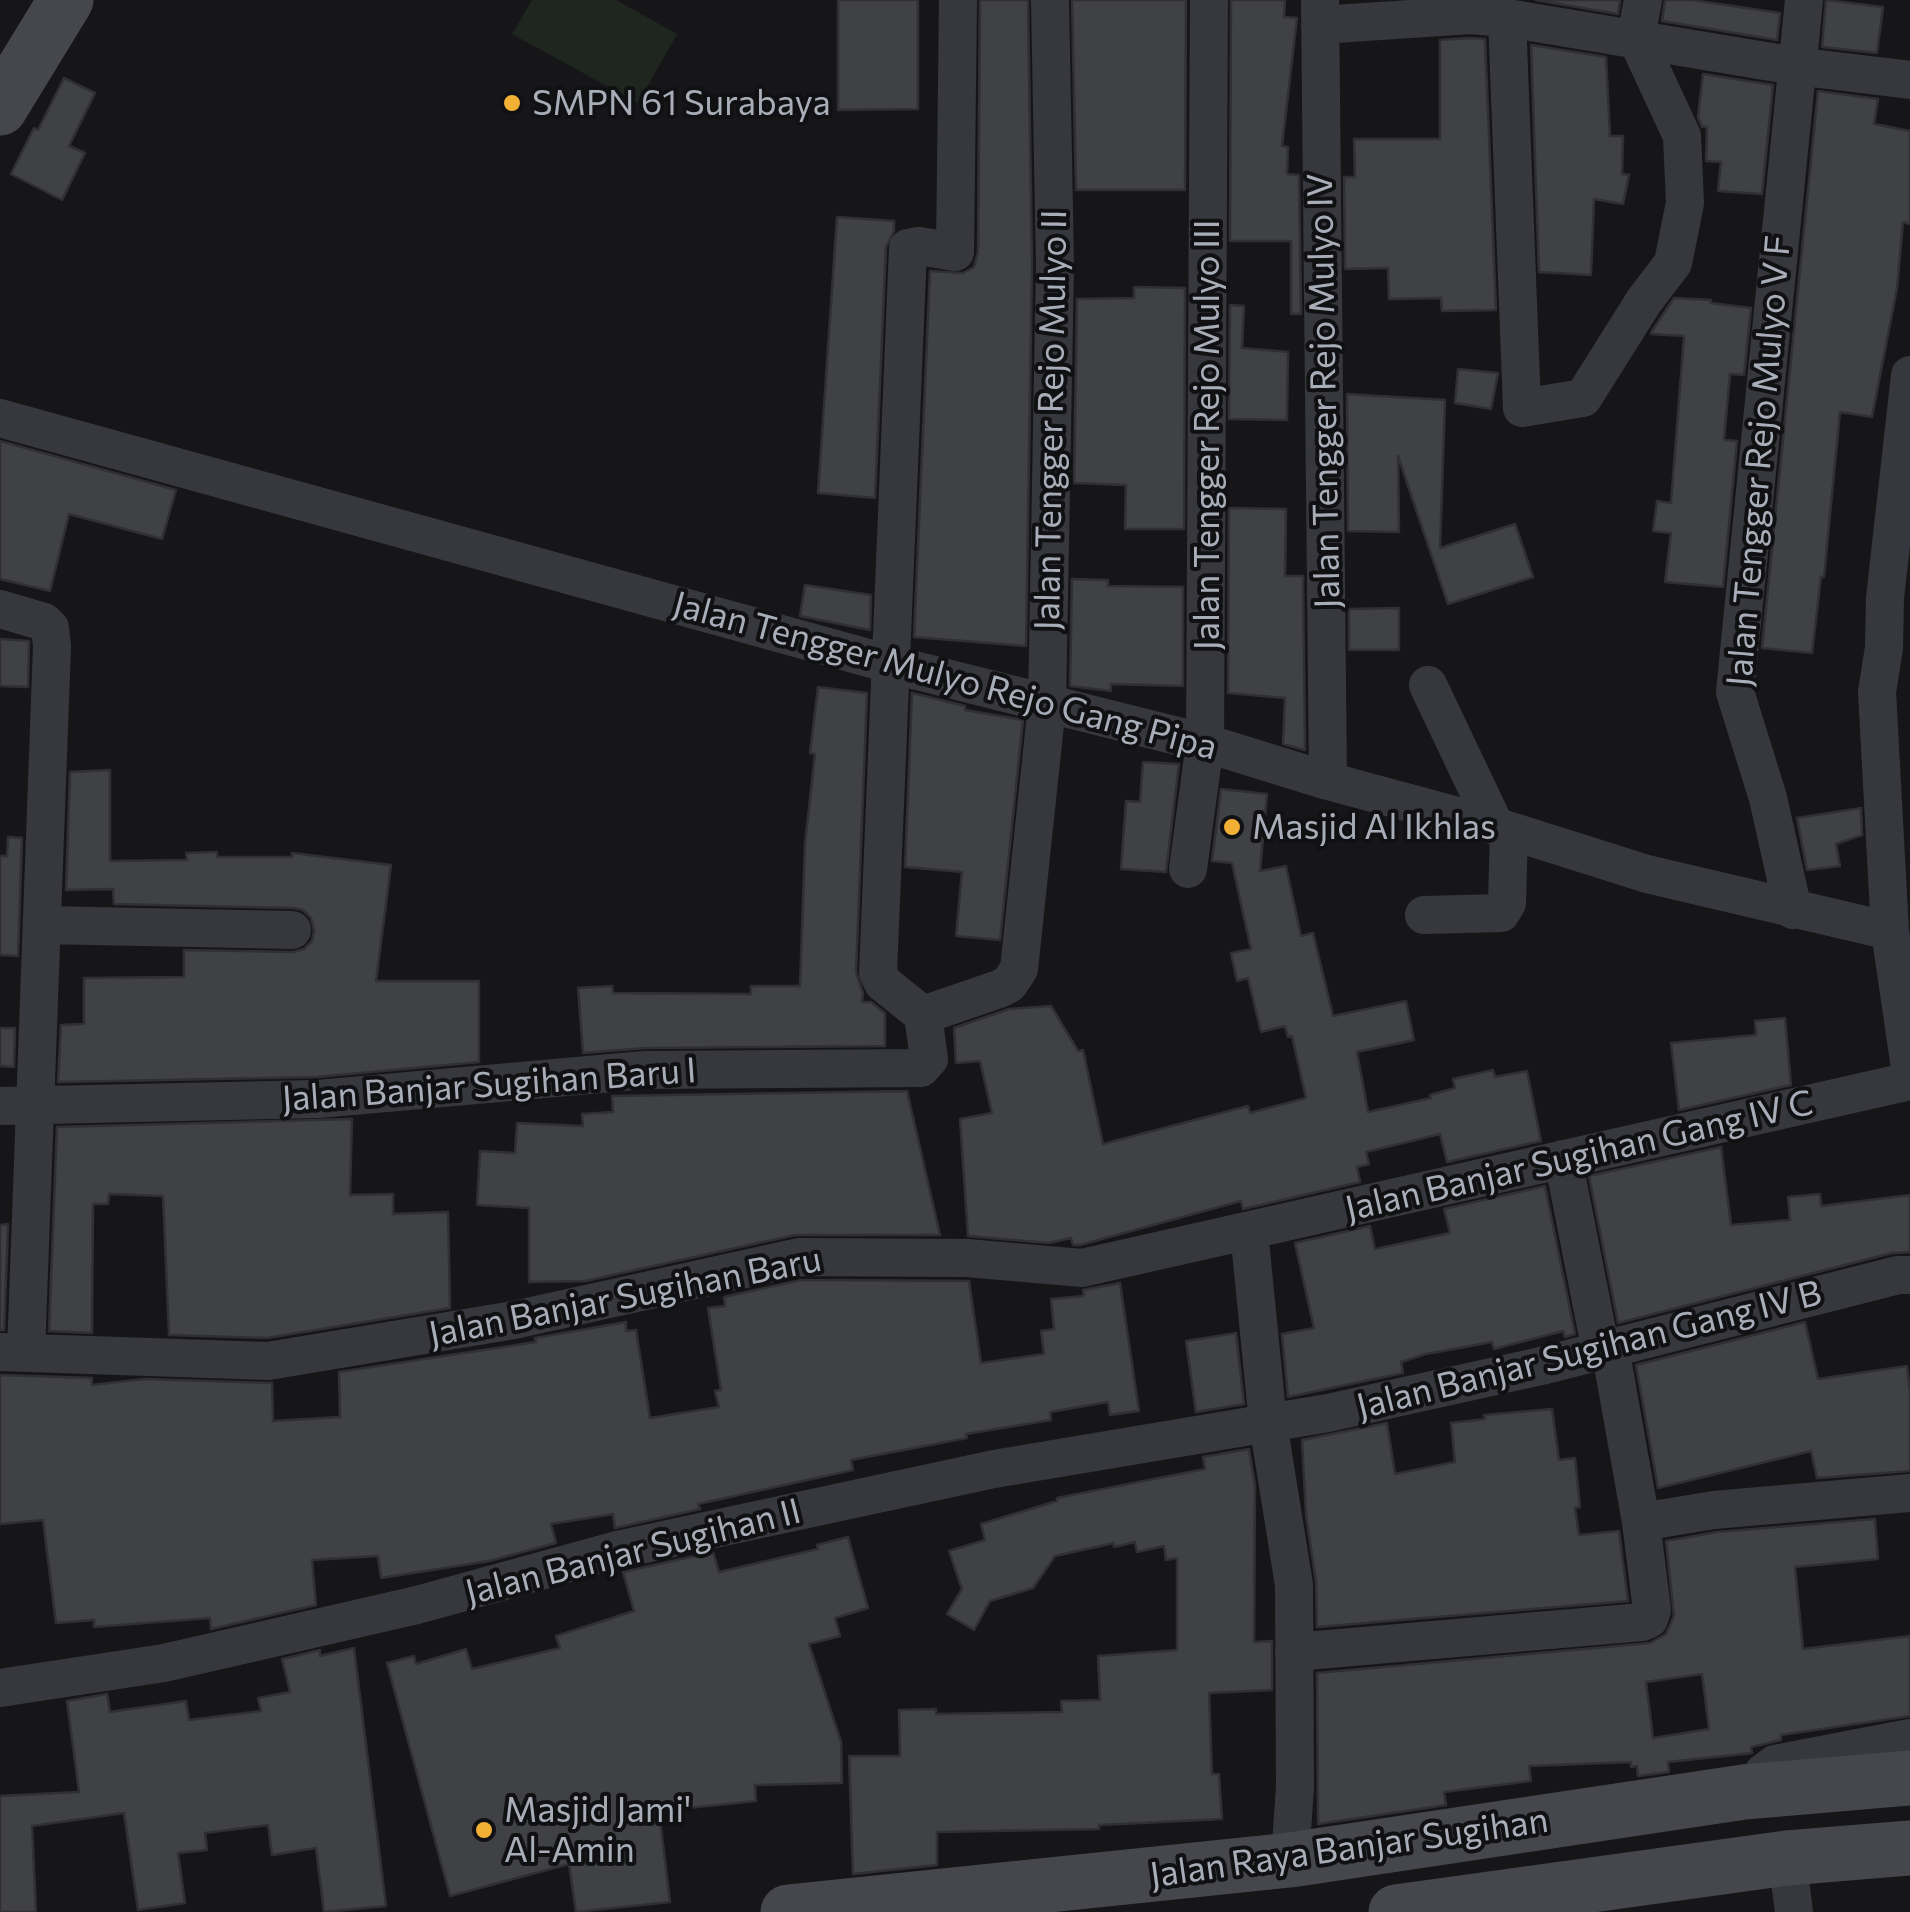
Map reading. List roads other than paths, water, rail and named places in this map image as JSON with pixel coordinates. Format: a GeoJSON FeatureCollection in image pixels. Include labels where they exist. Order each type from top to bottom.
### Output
{"type":"FeatureCollection","features":[{"type":"Feature","properties":{"kind":"main road"},"geometry":{"type":"LineString","coordinates":[[0,108],[66,0]]}},
{"type":"Feature","properties":{"kind":"main road","name":"Jalan Raya Banjar Sugihan"},"geometry":{"type":"LineString","coordinates":[[788,1912],[1290,1860],[1763,1790],[1910,1778]]}},
{"type":"Feature","properties":{"kind":"main road","name":"Jalan Raya Banjar Sugihan"},"geometry":{"type":"LineString","coordinates":[[1396,1912],[1786,1858],[1910,1848]]}},
{"type":"Feature","properties":{"kind":"street"},"geometry":{"type":"LineString","coordinates":[[923,1015],[883,983],[878,973],[908,248],[955,252],[958,0]]}},
{"type":"Feature","properties":{"kind":"street","name":"Jalan Tengger Rejo Mulyo II"},"geometry":{"type":"LineString","coordinates":[[923,1015],[999,989],[1019,969],[1048,705],[1056,265],[1050,0]]}},
{"type":"Feature","properties":{"kind":"street","name":"Jalan Tengger Rejo Mulyo III"},"geometry":{"type":"LineString","coordinates":[[1188,869],[1205,743],[1209,0]]}},
{"type":"Feature","properties":{"kind":"street"},"geometry":{"type":"LineString","coordinates":[[1483,11],[1522,408],[1583,398],[1673,263],[1685,204],[1682,136],[1636,37],[1643,0]]}},
{"type":"Feature","properties":{"kind":"street","name":"Jalan Tengger Rejo Mulyo V F"},"geometry":{"type":"LineString","coordinates":[[1793,910],[1768,798],[1735,692],[1804,0]]}},
{"type":"Feature","properties":{"kind":"street"},"geometry":{"type":"LineString","coordinates":[[1320,12],[1483,11],[1795,66],[1910,80]]}},
{"type":"Feature","properties":{"kind":"street","name":"Jalan Tengger Rejo Mulyo IV"},"geometry":{"type":"LineString","coordinates":[[1320,12],[1328,782]]}},
{"type":"Feature","properties":{"kind":"street"},"geometry":{"type":"LineString","coordinates":[[1910,375],[1877,692],[1890,931],[1910,1068]]}},
{"type":"Feature","properties":{"kind":"street","name":"Jalan Tengger Mulyo Rejo Gang Pipa"},"geometry":{"type":"LineString","coordinates":[[0,418],[890,664],[1205,743],[1647,874],[1890,931]]}},
{"type":"Feature","properties":{"kind":"street"},"geometry":{"type":"LineString","coordinates":[[0,609],[44,622],[50,628],[52,646],[43,925],[17,1105],[13,1352]]}},
{"type":"Feature","properties":{"kind":"street"},"geometry":{"type":"LineString","coordinates":[[1424,915],[1502,912],[1507,904],[1502,828],[1428,685]]}},
{"type":"Feature","properties":{"kind":"street"},"geometry":{"type":"LineString","coordinates":[[43,925],[292,930]]}},
{"type":"Feature","properties":{"kind":"street","name":"Jalan Banjar Sugihan Baru I"},"geometry":{"type":"LineString","coordinates":[[17,1105],[318,1099],[646,1070],[921,1068],[930,1059],[923,1015]]}},
{"type":"Feature","properties":{"kind":"street","name":"Jalan Banjar Sugihan Gang IV C"},"geometry":{"type":"LineString","coordinates":[[1248,1231],[1910,1081]]}},
{"type":"Feature","properties":{"kind":"street"},"geometry":{"type":"LineString","coordinates":[[1294,1652],[1648,1619],[1652,1610],[1641,1522],[1563,1160]]}},
{"type":"Feature","properties":{"kind":"street"},"geometry":{"type":"LineString","coordinates":[[1248,1231],[1268,1424],[1294,1585],[1295,1787],[1290,1860]]}},
{"type":"Feature","properties":{"kind":"street","name":"Jalan Banjar Sugihan Baru"},"geometry":{"type":"LineString","coordinates":[[13,1352],[268,1361],[514,1320],[799,1257],[967,1258],[1082,1268],[1248,1231]]}},
{"type":"Feature","properties":{"kind":"street","name":"Jalan Banjar Sugihan Gang IV B"},"geometry":{"type":"LineString","coordinates":[[1268,1424],[1606,1350],[1910,1275]]}},
{"type":"Feature","properties":{"kind":"street","name":"Jalan Banjar Sugihan II"},"geometry":{"type":"LineString","coordinates":[[0,1688],[164,1663],[417,1605],[617,1550],[994,1470],[1268,1424]]}},
{"type":"Feature","properties":{"kind":"street"},"geometry":{"type":"LineString","coordinates":[[1641,1522],[1714,1510],[1910,1493]]}},
{"type":"Feature","properties":{"kind":"street"},"geometry":{"type":"LineString","coordinates":[[1763,1790],[1764,1773],[1775,1764],[1910,1738]]}},
{"type":"Feature","properties":{"kind":"street"},"geometry":{"type":"LineString","coordinates":[[1786,1858],[1794,1912]]}},
{"type":"Feature","properties":{"kind":"place","name":"SMPN 61 Surabaya"},"geometry":{"type":"Point","coordinates":[512,103]}},
{"type":"Feature","properties":{"kind":"place","name":"Masjid Al Ikhlas"},"geometry":{"type":"Point","coordinates":[1232,827]}},
{"type":"Feature","properties":{"kind":"place","name":"Masjid Jami' Al-Amin"},"geometry":{"type":"Point","coordinates":[484,1830]}}]}
